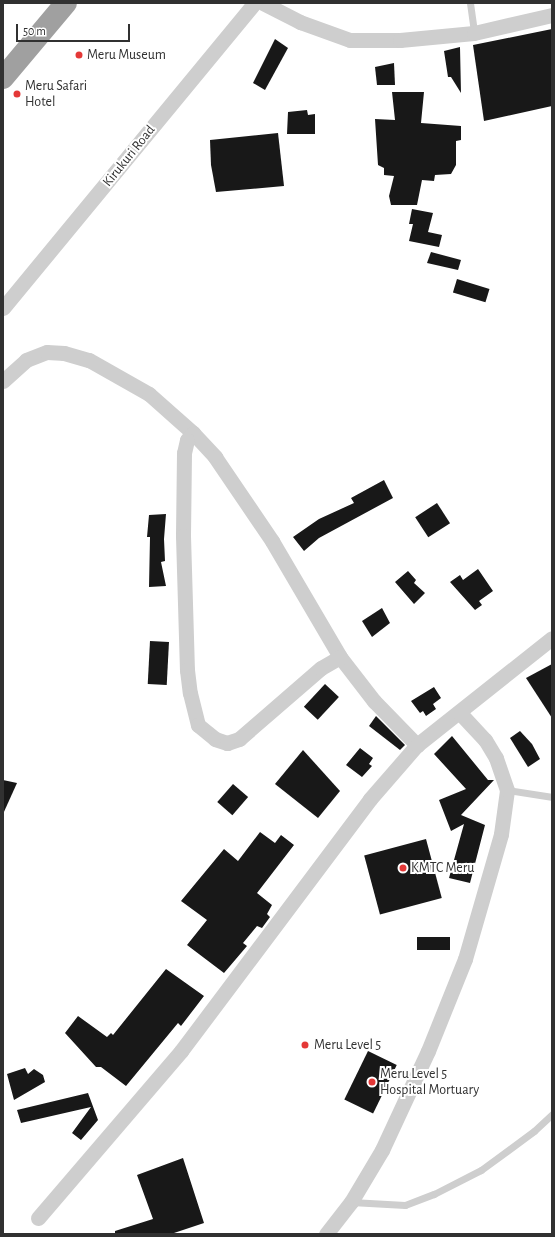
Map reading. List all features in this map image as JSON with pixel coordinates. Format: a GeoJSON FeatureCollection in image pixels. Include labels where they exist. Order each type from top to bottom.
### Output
{"type":"FeatureCollection","features":[{"type":"Feature","properties":{"kind":"highway"},"geometry":{"type":"LineString","coordinates":[[3,78],[66,3]]}},
{"type":"Feature","properties":{"kind":"street","name":"Kirukuri Road"},"geometry":{"type":"LineString","coordinates":[[3,308],[254,3]]}},
{"type":"Feature","properties":{"kind":"street"},"geometry":{"type":"LineString","coordinates":[[263,3],[300,22],[350,40],[400,40],[474,33],[552,15]]}},
{"type":"Feature","properties":{"kind":"street"},"geometry":{"type":"LineString","coordinates":[[3,381],[26,360],[47,352],[64,353],[89,360],[149,394],[193,433],[215,457],[272,541],[340,657],[374,701],[417,745]]}},
{"type":"Feature","properties":{"kind":"street"},"geometry":{"type":"LineString","coordinates":[[193,433],[187,440],[184,453],[183,536],[187,670],[190,693],[198,725],[215,739],[227,743],[238,739],[321,668],[340,657]]}},
{"type":"Feature","properties":{"kind":"street"},"geometry":{"type":"LineString","coordinates":[[38,1218],[181,1051],[370,799],[417,745],[460,713],[552,638]]}},
{"type":"Feature","properties":{"kind":"street"},"geometry":{"type":"LineString","coordinates":[[326,1234],[351,1202],[382,1150],[428,1051],[465,959],[501,834],[507,790],[496,758],[485,740],[460,713]]}},
{"type":"Feature","properties":{"kind":"lane"},"geometry":{"type":"LineString","coordinates":[[470,3],[474,33]]}},
{"type":"Feature","properties":{"kind":"lane"},"geometry":{"type":"LineString","coordinates":[[507,790],[552,797]]}},
{"type":"Feature","properties":{"kind":"lane"},"geometry":{"type":"LineString","coordinates":[[351,1202],[405,1205],[434,1194],[481,1170],[534,1131],[552,1114]]}},
{"type":"Feature","properties":{"kind":"building"},"geometry":{"type":"Polygon","coordinates":[[[552,29],[552,106],[484,121],[473,45],[552,29]]]}},
{"type":"Feature","properties":{"kind":"building"},"geometry":{"type":"Polygon","coordinates":[[[275,39],[288,48],[265,90],[253,83],[275,39]]]}},
{"type":"Feature","properties":{"kind":"building"},"geometry":{"type":"Polygon","coordinates":[[[460,47],[461,93],[451,77],[448,77],[444,51],[460,47]]]}},
{"type":"Feature","properties":{"kind":"building"},"geometry":{"type":"Polygon","coordinates":[[[394,63],[395,85],[377,85],[375,67],[394,63]]]}},
{"type":"Feature","properties":{"kind":"building"},"geometry":{"type":"Polygon","coordinates":[[[392,92],[424,92],[421,123],[461,126],[461,140],[456,141],[456,165],[451,174],[435,175],[434,181],[422,180],[417,205],[391,205],[389,196],[394,176],[384,175],[384,168],[378,165],[375,119],[395,120],[392,92]]]}},
{"type":"Feature","properties":{"kind":"building"},"geometry":{"type":"Polygon","coordinates":[[[307,110],[308,115],[315,114],[315,134],[287,134],[288,112],[307,110]]]}},
{"type":"Feature","properties":{"kind":"building"},"geometry":{"type":"Polygon","coordinates":[[[278,133],[284,186],[216,192],[211,165],[210,140],[278,133]]]}},
{"type":"Feature","properties":{"kind":"building"},"geometry":{"type":"Polygon","coordinates":[[[412,209],[433,213],[428,232],[442,235],[439,247],[409,241],[413,224],[409,224],[412,209]]]}},
{"type":"Feature","properties":{"kind":"building"},"geometry":{"type":"Polygon","coordinates":[[[431,252],[461,260],[458,270],[427,263],[431,252]]]}},
{"type":"Feature","properties":{"kind":"building"},"geometry":{"type":"Polygon","coordinates":[[[457,279],[490,289],[485,302],[453,292],[457,279]]]}},
{"type":"Feature","properties":{"kind":"building"},"geometry":{"type":"Polygon","coordinates":[[[384,480],[393,498],[319,538],[304,551],[293,537],[319,519],[354,503],[351,498],[384,480]]]}},
{"type":"Feature","properties":{"kind":"building"},"geometry":{"type":"Polygon","coordinates":[[[437,503],[450,523],[428,537],[415,517],[437,503]]]}},
{"type":"Feature","properties":{"kind":"building"},"geometry":{"type":"Polygon","coordinates":[[[166,514],[164,539],[165,561],[161,562],[166,586],[149,587],[150,537],[147,537],[149,515],[166,514]]]}},
{"type":"Feature","properties":{"kind":"building"},"geometry":{"type":"Polygon","coordinates":[[[478,569],[493,591],[479,601],[482,605],[475,610],[450,582],[460,575],[463,580],[478,569]]]}},
{"type":"Feature","properties":{"kind":"building"},"geometry":{"type":"Polygon","coordinates":[[[408,571],[416,580],[414,583],[425,593],[414,604],[395,582],[408,571]]]}},
{"type":"Feature","properties":{"kind":"building"},"geometry":{"type":"Polygon","coordinates":[[[382,608],[390,623],[372,637],[362,621],[382,608]]]}},
{"type":"Feature","properties":{"kind":"building"},"geometry":{"type":"Polygon","coordinates":[[[150,641],[169,642],[167,685],[148,684],[150,641]]]}},
{"type":"Feature","properties":{"kind":"building"},"geometry":{"type":"Polygon","coordinates":[[[552,664],[552,718],[526,678],[552,664]]]}},
{"type":"Feature","properties":{"kind":"building"},"geometry":{"type":"Polygon","coordinates":[[[325,684],[339,697],[318,720],[304,707],[325,684]]]}},
{"type":"Feature","properties":{"kind":"building"},"geometry":{"type":"Polygon","coordinates":[[[434,687],[441,698],[433,704],[436,709],[426,716],[423,711],[420,713],[411,701],[434,687]]]}},
{"type":"Feature","properties":{"kind":"building"},"geometry":{"type":"Polygon","coordinates":[[[376,716],[405,745],[400,750],[369,726],[376,716]]]}},
{"type":"Feature","properties":{"kind":"building"},"geometry":{"type":"Polygon","coordinates":[[[520,731],[532,744],[540,759],[528,767],[510,738],[520,731]]]}},
{"type":"Feature","properties":{"kind":"building"},"geometry":{"type":"Polygon","coordinates":[[[452,736],[488,780],[494,780],[461,815],[485,825],[470,883],[449,878],[464,824],[451,831],[439,800],[466,789],[434,754],[452,736]]]}},
{"type":"Feature","properties":{"kind":"building"},"geometry":{"type":"Polygon","coordinates":[[[360,748],[373,758],[369,764],[372,766],[362,777],[346,765],[360,748]]]}},
{"type":"Feature","properties":{"kind":"building"},"geometry":{"type":"Polygon","coordinates":[[[303,750],[340,791],[318,818],[275,784],[303,750]]]}},
{"type":"Feature","properties":{"kind":"building"},"geometry":{"type":"Polygon","coordinates":[[[3,780],[17,783],[3,814],[3,780]]]}},
{"type":"Feature","properties":{"kind":"building"},"geometry":{"type":"Polygon","coordinates":[[[233,784],[248,797],[232,815],[217,802],[233,784]]]}},
{"type":"Feature","properties":{"kind":"building"},"geometry":{"type":"Polygon","coordinates":[[[260,832],[275,843],[281,835],[294,845],[257,893],[272,905],[267,914],[270,917],[262,928],[257,926],[243,943],[247,946],[224,973],[187,945],[207,920],[181,901],[224,849],[238,861],[260,832]]]}},
{"type":"Feature","properties":{"kind":"building"},"geometry":{"type":"Polygon","coordinates":[[[426,839],[442,898],[380,914],[364,856],[426,839]]]}},
{"type":"Feature","properties":{"kind":"building"},"geometry":{"type":"Polygon","coordinates":[[[417,937],[450,937],[450,950],[417,950],[417,937]]]}},
{"type":"Feature","properties":{"kind":"building"},"geometry":{"type":"Polygon","coordinates":[[[166,969],[204,996],[181,1026],[178,1023],[126,1086],[101,1067],[96,1067],[65,1033],[78,1016],[107,1037],[111,1033],[113,1035],[166,969]]]}},
{"type":"Feature","properties":{"kind":"building","name":"Meru Level 5 Hospital Mortuary"},"geometry":{"type":"Polygon","coordinates":[[[368,1051],[397,1065],[373,1114],[344,1100],[368,1051]]]}},
{"type":"Feature","properties":{"kind":"building"},"geometry":{"type":"Polygon","coordinates":[[[25,1068],[28,1074],[34,1069],[43,1075],[45,1082],[14,1100],[7,1074],[25,1068]]]}},
{"type":"Feature","properties":{"kind":"building"},"geometry":{"type":"Polygon","coordinates":[[[88,1093],[98,1120],[81,1140],[72,1133],[91,1107],[21,1123],[17,1110],[88,1093]]]}},
{"type":"Feature","properties":{"kind":"building"},"geometry":{"type":"Polygon","coordinates":[[[183,1158],[204,1223],[171,1234],[115,1234],[115,1231],[153,1219],[137,1175],[183,1158]]]}},
{"type":"Feature","properties":{"kind":"place","name":"Meru Museum"},"geometry":{"type":"Point","coordinates":[79,55]}},
{"type":"Feature","properties":{"kind":"place","name":"Meru Safari Hotel"},"geometry":{"type":"Point","coordinates":[17,94]}},
{"type":"Feature","properties":{"kind":"place","name":"KMTC Meru"},"geometry":{"type":"Point","coordinates":[403,868]}},
{"type":"Feature","properties":{"kind":"place","name":"Meru Level 5"},"geometry":{"type":"Point","coordinates":[305,1045]}},
{"type":"Feature","properties":{"kind":"place","name":"Meru Level 5 Hospital Mortuary"},"geometry":{"type":"Point","coordinates":[372,1082]}}]}
